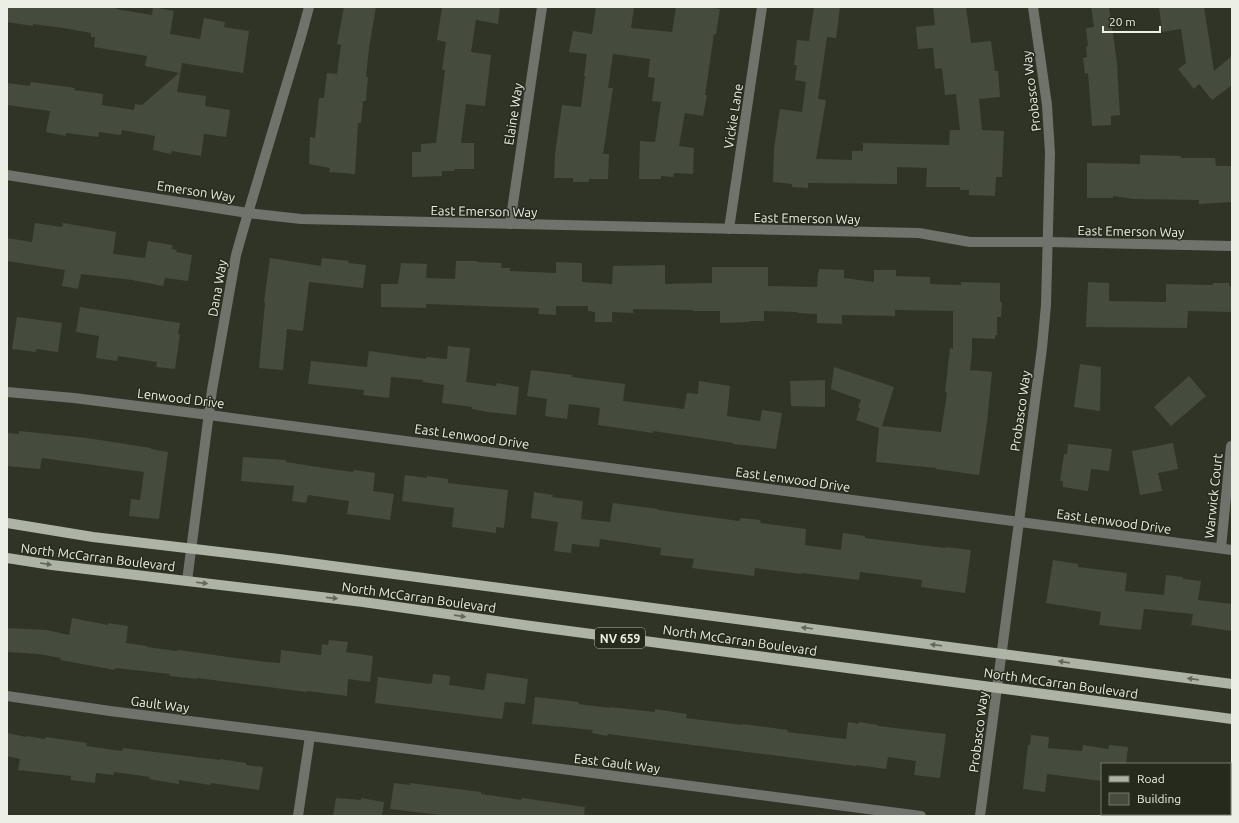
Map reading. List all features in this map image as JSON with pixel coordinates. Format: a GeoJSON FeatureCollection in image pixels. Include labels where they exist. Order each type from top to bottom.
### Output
{"type":"FeatureCollection","features":[{"type":"Feature","properties":{"kind":"main road","name":"North McCarran Boulevard"},"geometry":{"type":"LineString","coordinates":[[7,524],[94,537],[279,559],[1232,684]]}},
{"type":"Feature","properties":{"kind":"main road","name":"North McCarran Boulevard"},"geometry":{"type":"LineString","coordinates":[[7,558],[52,565],[362,602],[531,626],[1232,719]]}},
{"type":"Feature","properties":{"kind":"street","name":"Dana Way"},"geometry":{"type":"LineString","coordinates":[[187,581],[209,415],[236,255],[302,33],[308,7]]}},
{"type":"Feature","properties":{"kind":"street","name":"Elaine Way"},"geometry":{"type":"LineString","coordinates":[[510,224],[542,7]]}},
{"type":"Feature","properties":{"kind":"street","name":"Vickie Lane"},"geometry":{"type":"LineString","coordinates":[[729,229],[762,7]]}},
{"type":"Feature","properties":{"kind":"street","name":"Probasco Way"},"geometry":{"type":"LineString","coordinates":[[980,816],[1042,348],[1046,305],[1050,153],[1047,105],[1033,7]]}},
{"type":"Feature","properties":{"kind":"street","name":"Emerson Way"},"geometry":{"type":"LineString","coordinates":[[7,174],[248,213],[301,219],[382,221]]}},
{"type":"Feature","properties":{"kind":"street","name":"East Emerson Way"},"geometry":{"type":"LineString","coordinates":[[382,221],[919,233],[970,242],[1232,246]]}},
{"type":"Feature","properties":{"kind":"street","name":"Lenwood Drive"},"geometry":{"type":"LineString","coordinates":[[7,392],[74,398],[351,433]]}},
{"type":"Feature","properties":{"kind":"street","name":"East Lenwood Drive"},"geometry":{"type":"LineString","coordinates":[[351,433],[1232,550]]}},
{"type":"Feature","properties":{"kind":"street","name":"Warwick Court"},"geometry":{"type":"LineString","coordinates":[[1221,548],[1232,446]]}},
{"type":"Feature","properties":{"kind":"street","name":"Gault Way"},"geometry":{"type":"LineString","coordinates":[[7,696],[110,711],[310,736]]}},
{"type":"Feature","properties":{"kind":"street"},"geometry":{"type":"LineString","coordinates":[[298,816],[310,736]]}},
{"type":"Feature","properties":{"kind":"street","name":"East Gault Way"},"geometry":{"type":"LineString","coordinates":[[310,736],[921,816]]}},
{"type":"Feature","properties":{"kind":"building"},"geometry":{"type":"Polygon","coordinates":[[[7,7],[117,7],[116,9],[152,15],[153,7],[174,11],[170,34],[200,39],[204,18],[225,22],[224,27],[249,31],[243,73],[182,63],[177,92],[206,96],[205,106],[230,110],[226,137],[204,134],[201,156],[172,151],[171,154],[153,150],[155,136],[122,130],[121,135],[99,132],[98,137],[66,133],[66,136],[46,132],[50,111],[7,105],[7,83],[30,86],[31,82],[75,88],[74,90],[103,94],[102,105],[134,110],[135,104],[142,105],[179,73],[145,66],[147,56],[94,47],[95,37],[91,37],[91,33],[33,24],[33,26],[7,22],[7,7]]]}},
{"type":"Feature","properties":{"kind":"building"},"geometry":{"type":"Polygon","coordinates":[[[344,7],[376,7],[369,48],[366,77],[368,77],[366,101],[363,101],[361,123],[358,123],[355,174],[329,172],[330,168],[309,164],[310,137],[315,138],[319,98],[324,98],[327,73],[337,74],[341,45],[337,44],[344,7]]]}},
{"type":"Feature","properties":{"kind":"building"},"geometry":{"type":"Polygon","coordinates":[[[442,7],[500,7],[498,24],[476,20],[471,52],[491,55],[485,106],[466,104],[461,143],[474,143],[474,169],[454,169],[454,171],[442,171],[442,176],[412,177],[412,152],[421,152],[421,144],[436,143],[445,70],[442,70],[446,42],[437,40],[442,7]]]}},
{"type":"Feature","properties":{"kind":"building"},"geometry":{"type":"Polygon","coordinates":[[[596,7],[634,7],[631,28],[672,32],[676,7],[709,7],[720,9],[716,34],[714,34],[703,116],[685,113],[679,146],[694,148],[693,174],[674,173],[673,177],[661,176],[661,179],[639,179],[640,141],[655,142],[661,102],[652,101],[655,78],[648,77],[650,59],[613,54],[608,88],[613,88],[603,154],[609,154],[608,179],[589,179],[589,182],[573,182],[573,178],[554,178],[555,154],[562,105],[581,107],[587,54],[569,52],[573,31],[592,34],[596,7]]]}},
{"type":"Feature","properties":{"kind":"building"},"geometry":{"type":"Polygon","coordinates":[[[814,7],[840,7],[836,38],[827,37],[818,99],[826,100],[816,159],[852,160],[852,151],[863,151],[863,143],[949,145],[950,130],[960,130],[956,94],[945,95],[942,68],[935,69],[933,48],[918,49],[916,27],[935,25],[933,7],[966,7],[971,43],[991,41],[995,71],[998,71],[1000,97],[979,99],[982,130],[1004,131],[1002,177],[996,177],[995,196],[969,195],[969,190],[960,190],[960,187],[926,187],[927,168],[897,167],[897,184],[808,183],[808,188],[792,187],[792,184],[773,182],[774,148],[780,109],[802,112],[806,82],[795,80],[797,65],[794,65],[797,40],[809,41],[814,7]]]}},
{"type":"Feature","properties":{"kind":"building"},"geometry":{"type":"Polygon","coordinates":[[[1091,7],[1109,7],[1117,63],[1120,115],[1111,116],[1111,125],[1092,126],[1088,73],[1085,74],[1083,58],[1087,57],[1086,47],[1088,46],[1086,28],[1094,27],[1091,7]]]}},
{"type":"Feature","properties":{"kind":"building"},"geometry":{"type":"Polygon","coordinates":[[[1159,7],[1204,7],[1214,71],[1232,56],[1232,85],[1212,100],[1199,84],[1194,89],[1178,69],[1186,63],[1181,29],[1162,32],[1159,7]]]}},
{"type":"Feature","properties":{"kind":"building"},"geometry":{"type":"Polygon","coordinates":[[[1140,155],[1181,156],[1181,158],[1215,158],[1216,166],[1232,166],[1232,202],[1199,204],[1199,200],[1133,199],[1113,196],[1113,198],[1087,198],[1087,163],[1140,164],[1140,155]]]}},
{"type":"Feature","properties":{"kind":"building"},"geometry":{"type":"Polygon","coordinates":[[[35,223],[62,227],[63,223],[116,232],[113,254],[145,258],[148,241],[172,245],[172,249],[177,250],[176,252],[192,255],[188,281],[165,278],[163,286],[132,280],[81,274],[78,289],[62,286],[65,270],[7,261],[7,238],[32,242],[35,223]]]}},
{"type":"Feature","properties":{"kind":"building"},"geometry":{"type":"Polygon","coordinates":[[[270,258],[321,266],[322,258],[349,261],[348,263],[366,265],[363,288],[309,282],[303,331],[287,329],[283,370],[259,368],[264,302],[270,258]]]}},
{"type":"Feature","properties":{"kind":"building"},"geometry":{"type":"Polygon","coordinates":[[[456,261],[502,263],[501,268],[510,268],[510,271],[556,273],[556,262],[582,263],[582,282],[612,284],[613,266],[665,265],[665,284],[712,283],[712,267],[768,267],[768,286],[817,287],[819,269],[844,270],[844,278],[874,282],[874,270],[896,270],[896,276],[930,277],[930,284],[961,285],[961,282],[1000,283],[1000,302],[1002,302],[1001,317],[997,317],[997,335],[995,335],[995,339],[972,338],[970,370],[992,372],[987,422],[979,475],[936,468],[876,462],[879,428],[856,420],[860,408],[858,407],[861,400],[831,389],[834,367],[894,387],[882,426],[941,432],[947,393],[945,392],[950,348],[953,349],[953,311],[895,310],[895,316],[842,315],[842,324],[817,323],[817,314],[797,313],[798,312],[764,311],[764,321],[720,323],[720,311],[633,309],[633,313],[612,312],[612,322],[595,322],[595,312],[588,311],[588,306],[556,306],[556,315],[538,314],[539,308],[426,304],[426,308],[381,307],[381,284],[398,284],[401,263],[427,264],[426,278],[455,279],[456,261]]]}},
{"type":"Feature","properties":{"kind":"building"},"geometry":{"type":"Polygon","coordinates":[[[1088,282],[1109,283],[1109,301],[1166,302],[1166,284],[1213,285],[1213,283],[1229,283],[1229,286],[1232,286],[1232,312],[1188,311],[1187,328],[1086,327],[1088,282]]]}},
{"type":"Feature","properties":{"kind":"building"},"geometry":{"type":"Polygon","coordinates":[[[80,307],[180,323],[175,369],[156,367],[157,362],[118,356],[117,361],[96,358],[99,336],[76,332],[80,307]]]}},
{"type":"Feature","properties":{"kind":"building"},"geometry":{"type":"Polygon","coordinates":[[[17,317],[62,323],[58,352],[36,349],[36,352],[12,349],[17,317]]]}},
{"type":"Feature","properties":{"kind":"building"},"geometry":{"type":"Polygon","coordinates":[[[448,346],[470,348],[466,382],[496,386],[497,383],[519,387],[516,415],[488,412],[472,409],[472,407],[442,403],[444,385],[423,382],[423,380],[391,377],[389,398],[363,395],[364,390],[308,384],[311,361],[367,367],[369,351],[426,359],[426,357],[447,359],[448,346]]]}},
{"type":"Feature","properties":{"kind":"building"},"geometry":{"type":"Polygon","coordinates":[[[1080,364],[1101,367],[1100,411],[1074,407],[1080,364]]]}},
{"type":"Feature","properties":{"kind":"building"},"geometry":{"type":"Polygon","coordinates":[[[531,370],[625,384],[623,401],[684,409],[687,393],[698,394],[699,381],[730,386],[727,416],[760,421],[762,410],[782,413],[776,449],[733,444],[653,431],[653,433],[598,425],[600,408],[569,404],[567,419],[545,416],[547,399],[527,396],[531,370]]]}},
{"type":"Feature","properties":{"kind":"building"},"geometry":{"type":"Polygon","coordinates":[[[1189,376],[1206,396],[1171,426],[1154,407],[1189,376]]]}},
{"type":"Feature","properties":{"kind":"building"},"geometry":{"type":"Polygon","coordinates":[[[825,380],[825,407],[791,406],[790,381],[825,380]]]}},
{"type":"Feature","properties":{"kind":"building"},"geometry":{"type":"Polygon","coordinates":[[[19,431],[87,438],[168,452],[159,519],[129,516],[131,499],[140,500],[144,472],[42,458],[40,469],[7,466],[7,433],[19,434],[19,431]]]}},
{"type":"Feature","properties":{"kind":"building"},"geometry":{"type":"Polygon","coordinates":[[[1173,443],[1178,469],[1158,473],[1162,491],[1140,495],[1132,451],[1173,443]]]}},
{"type":"Feature","properties":{"kind":"building"},"geometry":{"type":"Polygon","coordinates":[[[1068,444],[1112,449],[1109,471],[1091,469],[1088,491],[1063,487],[1063,481],[1060,481],[1064,454],[1067,454],[1068,444]]]}},
{"type":"Feature","properties":{"kind":"building"},"geometry":{"type":"Polygon","coordinates":[[[243,457],[286,460],[286,462],[324,468],[375,473],[373,491],[394,494],[390,520],[347,514],[349,501],[308,495],[306,503],[292,501],[294,486],[241,481],[243,457]]]}},
{"type":"Feature","properties":{"kind":"building"},"geometry":{"type":"Polygon","coordinates":[[[405,475],[448,479],[448,483],[508,490],[504,528],[496,527],[496,533],[452,527],[454,508],[402,501],[405,475]]]}},
{"type":"Feature","properties":{"kind":"building"},"geometry":{"type":"Polygon","coordinates":[[[534,492],[553,495],[552,497],[583,501],[581,519],[610,522],[613,503],[739,521],[741,518],[760,520],[761,523],[806,529],[805,545],[841,550],[843,533],[865,536],[865,538],[971,550],[965,593],[921,587],[922,580],[860,572],[859,580],[755,568],[754,576],[692,568],[694,559],[660,555],[661,548],[600,539],[599,547],[572,544],[571,553],[554,551],[558,522],[531,518],[534,492]]]}},
{"type":"Feature","properties":{"kind":"building"},"geometry":{"type":"Polygon","coordinates":[[[1053,560],[1078,564],[1078,567],[1127,573],[1125,591],[1164,595],[1166,575],[1201,581],[1198,600],[1232,604],[1232,631],[1191,625],[1193,614],[1144,609],[1141,630],[1099,625],[1101,612],[1046,603],[1053,560]]]}},
{"type":"Feature","properties":{"kind":"building"},"geometry":{"type":"Polygon","coordinates":[[[72,618],[108,625],[108,623],[128,626],[126,643],[266,662],[280,663],[281,650],[321,655],[322,644],[328,645],[329,640],[348,642],[346,652],[373,656],[370,682],[348,679],[347,696],[170,676],[170,674],[115,668],[115,670],[60,660],[61,658],[38,654],[7,652],[7,628],[47,630],[69,635],[72,618]]]}},
{"type":"Feature","properties":{"kind":"building"},"geometry":{"type":"Polygon","coordinates":[[[487,673],[528,679],[525,704],[505,702],[502,719],[375,703],[378,677],[430,684],[432,683],[433,674],[450,676],[449,685],[484,690],[487,673]]]}},
{"type":"Feature","properties":{"kind":"building"},"geometry":{"type":"Polygon","coordinates":[[[535,697],[579,702],[578,704],[610,708],[655,712],[655,709],[687,714],[686,718],[788,730],[787,732],[846,739],[848,722],[859,724],[859,722],[878,726],[946,734],[940,778],[914,775],[916,761],[888,757],[886,769],[608,734],[607,736],[592,733],[593,730],[532,724],[535,697]]]}},
{"type":"Feature","properties":{"kind":"building"},"geometry":{"type":"Polygon","coordinates":[[[7,733],[26,737],[45,739],[46,737],[87,743],[86,746],[122,751],[123,748],[246,763],[246,765],[263,767],[259,790],[179,780],[179,784],[149,779],[150,777],[114,772],[114,775],[96,773],[95,783],[71,780],[71,776],[18,770],[20,759],[7,756],[7,733]]]}},
{"type":"Feature","properties":{"kind":"building"},"geometry":{"type":"Polygon","coordinates":[[[1031,735],[1049,737],[1048,748],[1082,751],[1083,745],[1108,749],[1109,745],[1128,747],[1126,763],[1101,763],[1101,781],[1047,774],[1045,792],[1023,789],[1028,745],[1030,745],[1031,735]]]}},
{"type":"Feature","properties":{"kind":"building"},"geometry":{"type":"Polygon","coordinates":[[[394,783],[410,785],[410,783],[481,792],[481,794],[521,800],[522,798],[585,807],[584,816],[449,816],[390,809],[394,783]]]}},
{"type":"Feature","properties":{"kind":"building"},"geometry":{"type":"Polygon","coordinates":[[[336,798],[361,800],[361,798],[384,802],[382,816],[333,816],[336,798]]]}}]}
